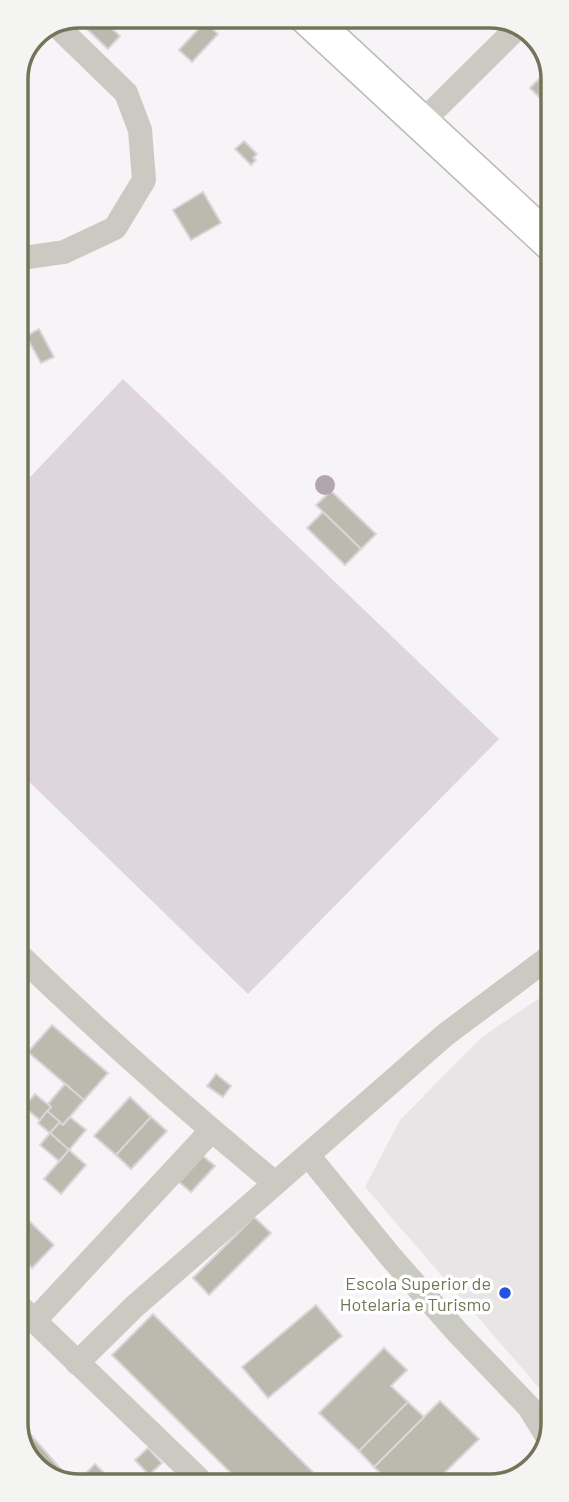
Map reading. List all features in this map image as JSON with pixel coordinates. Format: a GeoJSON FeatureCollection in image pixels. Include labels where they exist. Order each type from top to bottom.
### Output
{"type":"FeatureCollection","features":[{"type":"Feature","properties":{"kind":"main road"},"geometry":{"type":"LineString","coordinates":[[319,28],[541,234]]}},
{"type":"Feature","properties":{"kind":"street"},"geometry":{"type":"LineString","coordinates":[[28,257],[64,252],[115,228],[144,180],[140,130],[126,93],[62,31]]}},
{"type":"Feature","properties":{"kind":"street"},"geometry":{"type":"LineString","coordinates":[[421,123],[512,33]]}},
{"type":"Feature","properties":{"kind":"street"},"geometry":{"type":"LineString","coordinates":[[77,1363],[135,1306],[445,1035],[541,963]]}},
{"type":"Feature","properties":{"kind":"street"},"geometry":{"type":"LineString","coordinates":[[28,964],[211,1131],[275,1182]]}},
{"type":"Feature","properties":{"kind":"street"},"geometry":{"type":"LineString","coordinates":[[28,1311],[211,1131]]}},
{"type":"Feature","properties":{"kind":"street"},"geometry":{"type":"LineString","coordinates":[[308,1154],[398,1265],[529,1407],[541,1426]]}},
{"type":"Feature","properties":{"kind":"street"},"geometry":{"type":"LineString","coordinates":[[28,1315],[193,1474]]}},
{"type":"Feature","properties":{"kind":"shaded area"},"geometry":{"type":"Polygon","coordinates":[[[123,379],[499,739],[248,994],[28,781],[28,479],[123,379]]]}},
{"type":"Feature","properties":{"kind":"shaded area","name":"Escola Superior de Hotelaria e Turismo"},"geometry":{"type":"Polygon","coordinates":[[[541,997],[541,1390],[365,1187],[400,1120],[482,1037],[541,997]]]}},
{"type":"Feature","properties":{"kind":"building"},"geometry":{"type":"Polygon","coordinates":[[[86,28],[111,28],[120,36],[108,49],[86,28]]]}},
{"type":"Feature","properties":{"kind":"building"},"geometry":{"type":"Polygon","coordinates":[[[199,28],[212,28],[218,34],[192,62],[179,50],[199,28]]]}},
{"type":"Feature","properties":{"kind":"building"},"geometry":{"type":"Polygon","coordinates":[[[541,77],[541,99],[530,88],[541,77]]]}},
{"type":"Feature","properties":{"kind":"building"},"geometry":{"type":"Polygon","coordinates":[[[244,141],[257,154],[251,165],[235,149],[244,141]]]}},
{"type":"Feature","properties":{"kind":"building"},"geometry":{"type":"Polygon","coordinates":[[[203,192],[221,223],[191,240],[173,210],[203,192]]]}},
{"type":"Feature","properties":{"kind":"building"},"geometry":{"type":"Polygon","coordinates":[[[39,329],[54,357],[41,363],[28,335],[39,329]]]}},
{"type":"Feature","properties":{"kind":"building"},"geometry":{"type":"Polygon","coordinates":[[[331,491],[376,534],[361,549],[316,505],[331,491]]]}},
{"type":"Feature","properties":{"kind":"building"},"geometry":{"type":"Polygon","coordinates":[[[323,512],[361,549],[345,565],[307,528],[323,512]]]}},
{"type":"Feature","properties":{"kind":"building"},"geometry":{"type":"Polygon","coordinates":[[[52,1025],[108,1073],[84,1100],[28,1052],[52,1025]]]}},
{"type":"Feature","properties":{"kind":"building"},"geometry":{"type":"Polygon","coordinates":[[[216,1074],[231,1086],[223,1097],[207,1086],[216,1074]]]}},
{"type":"Feature","properties":{"kind":"building"},"geometry":{"type":"Polygon","coordinates":[[[65,1084],[84,1100],[63,1125],[47,1111],[51,1107],[48,1104],[65,1084]]]}},
{"type":"Feature","properties":{"kind":"building"},"geometry":{"type":"Polygon","coordinates":[[[35,1094],[51,1107],[40,1120],[28,1110],[28,1102],[35,1094]]]}},
{"type":"Feature","properties":{"kind":"building"},"geometry":{"type":"Polygon","coordinates":[[[130,1097],[151,1117],[116,1155],[94,1136],[130,1097]]]}},
{"type":"Feature","properties":{"kind":"building"},"geometry":{"type":"Polygon","coordinates":[[[47,1111],[60,1122],[50,1133],[38,1123],[47,1111]]]}},
{"type":"Feature","properties":{"kind":"building"},"geometry":{"type":"Polygon","coordinates":[[[70,1117],[86,1130],[69,1150],[50,1133],[60,1122],[63,1125],[70,1117]]]}},
{"type":"Feature","properties":{"kind":"building"},"geometry":{"type":"Polygon","coordinates":[[[151,1117],[167,1131],[131,1169],[116,1155],[151,1117]]]}},
{"type":"Feature","properties":{"kind":"building"},"geometry":{"type":"Polygon","coordinates":[[[50,1133],[69,1150],[59,1161],[40,1145],[50,1133]]]}},
{"type":"Feature","properties":{"kind":"building"},"geometry":{"type":"Polygon","coordinates":[[[69,1150],[86,1165],[61,1194],[44,1179],[69,1150]]]}},
{"type":"Feature","properties":{"kind":"building"},"geometry":{"type":"Polygon","coordinates":[[[203,1156],[215,1166],[191,1192],[179,1182],[203,1156]]]}},
{"type":"Feature","properties":{"kind":"building"},"geometry":{"type":"Polygon","coordinates":[[[254,1217],[271,1233],[209,1295],[193,1278],[254,1217]]]}},
{"type":"Feature","properties":{"kind":"building"},"geometry":{"type":"Polygon","coordinates":[[[28,1220],[54,1245],[32,1268],[28,1264],[28,1220]]]}},
{"type":"Feature","properties":{"kind":"building"},"geometry":{"type":"Polygon","coordinates":[[[316,1305],[342,1336],[268,1398],[242,1367],[316,1305]]]}},
{"type":"Feature","properties":{"kind":"building"},"geometry":{"type":"Polygon","coordinates":[[[153,1314],[315,1474],[232,1474],[112,1355],[153,1314]]]}},
{"type":"Feature","properties":{"kind":"building"},"geometry":{"type":"Polygon","coordinates":[[[384,1348],[407,1370],[391,1386],[408,1402],[359,1451],[319,1413],[384,1348]]]}},
{"type":"Feature","properties":{"kind":"building"},"geometry":{"type":"Polygon","coordinates":[[[440,1401],[479,1439],[443,1474],[381,1474],[374,1467],[440,1401]]]}},
{"type":"Feature","properties":{"kind":"building"},"geometry":{"type":"Polygon","coordinates":[[[408,1402],[424,1417],[374,1467],[359,1451],[408,1402]]]}},
{"type":"Feature","properties":{"kind":"building"},"geometry":{"type":"Polygon","coordinates":[[[31,1435],[62,1471],[41,1457],[31,1435]]]}},
{"type":"Feature","properties":{"kind":"building"},"geometry":{"type":"Polygon","coordinates":[[[148,1448],[162,1463],[148,1474],[135,1460],[148,1448]]]}},
{"type":"Feature","properties":{"kind":"building"},"geometry":{"type":"Polygon","coordinates":[[[95,1464],[105,1474],[85,1474],[95,1464]]]}},
{"type":"Feature","properties":{"kind":"place","name":"Escola Superior de Hotelaria e Turismo"},"geometry":{"type":"Point","coordinates":[505,1293]}}]}
